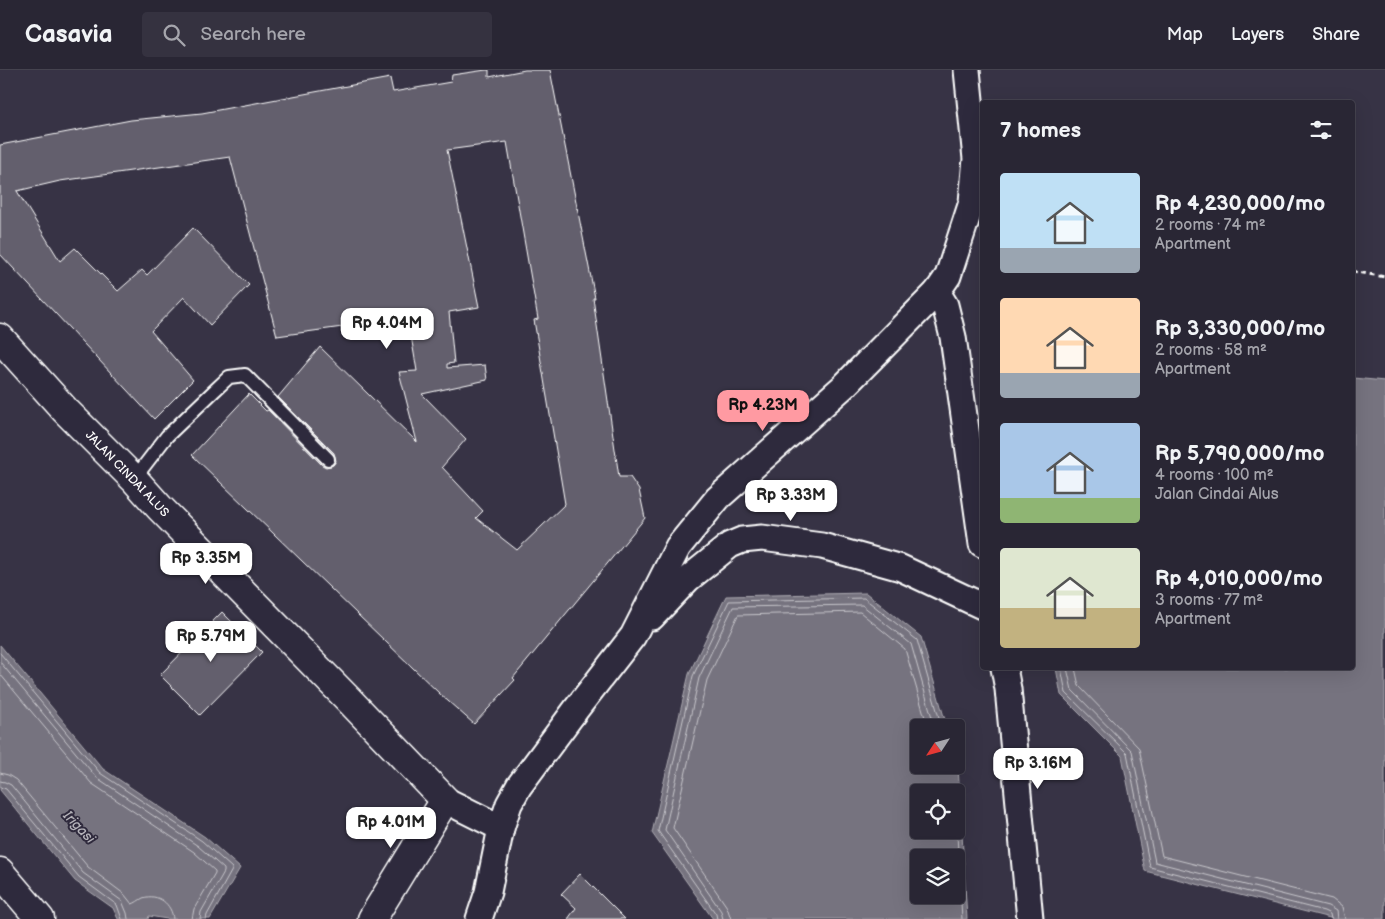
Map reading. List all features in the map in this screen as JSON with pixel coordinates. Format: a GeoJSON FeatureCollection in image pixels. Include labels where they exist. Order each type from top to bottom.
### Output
{"type":"FeatureCollection","features":[{"type":"Feature","properties":{"kind":"street"},"geometry":{"type":"LineString","coordinates":[[633,636],[678,547],[718,498],[844,386],[937,292],[948,276],[972,202],[976,159],[967,70]]}},
{"type":"Feature","properties":{"kind":"street"},"geometry":{"type":"LineString","coordinates":[[937,292],[944,305],[953,337],[980,530]]}},
{"type":"Feature","properties":{"kind":"street","name":"JALAN CINDAI ALUS"},"geometry":{"type":"LineString","coordinates":[[0,338],[65,410],[445,800]]}},
{"type":"Feature","properties":{"kind":"street"},"geometry":{"type":"LineString","coordinates":[[479,919],[488,892],[501,828],[509,804],[519,786],[576,708],[633,636],[688,579],[730,545],[742,540],[762,538],[822,546],[901,568],[980,605]]}},
{"type":"Feature","properties":{"kind":"street"},"geometry":{"type":"LineString","coordinates":[[1004,670],[1008,689],[1030,919]]}},
{"type":"Feature","properties":{"kind":"street"},"geometry":{"type":"LineString","coordinates":[[372,919],[445,800],[501,828]]}},
{"type":"Feature","properties":{"kind":"street"},"geometry":{"type":"LineString","coordinates":[[0,872],[40,919]]}},
{"type":"Feature","properties":{"kind":"lane"},"geometry":{"type":"LineString","coordinates":[[134,479],[168,436],[214,391],[229,377],[245,375],[328,459]]}},
{"type":"Feature","properties":{"kind":"path"},"geometry":{"type":"LineString","coordinates":[[1355,272],[1385,277]]}},
{"type":"Feature","properties":{"kind":"water"},"geometry":{"type":"Polygon","coordinates":[[[1355,378],[1385,381],[1385,919],[1334,919],[1145,871],[1122,756],[1061,695],[1056,670],[1355,670],[1355,378]]]}},
{"type":"Feature","properties":{"kind":"water"},"geometry":{"type":"Polygon","coordinates":[[[866,593],[921,637],[945,719],[910,719],[910,774],[958,774],[959,784],[910,784],[910,839],[962,839],[963,849],[910,849],[910,904],[965,904],[965,885],[967,919],[713,919],[652,833],[689,674],[726,596],[866,593]]]}},
{"type":"Feature","properties":{"kind":"water","name":"Irigasi"},"geometry":{"type":"Polygon","coordinates":[[[0,645],[103,769],[205,837],[240,868],[210,919],[167,919],[149,916],[148,919],[118,919],[113,908],[75,881],[0,790],[0,645]]]}},
{"type":"Feature","properties":{"kind":"building"},"geometry":{"type":"Polygon","coordinates":[[[489,70],[489,77],[525,70],[550,70],[595,298],[593,298],[619,477],[630,477],[639,490],[645,518],[513,678],[515,680],[474,724],[440,694],[192,455],[249,394],[266,411],[268,410],[322,465],[326,467],[333,465],[336,461],[334,453],[278,397],[320,347],[417,442],[399,372],[417,371],[408,318],[277,336],[230,157],[60,181],[17,191],[60,261],[75,248],[118,291],[142,270],[147,275],[193,228],[249,285],[210,325],[184,297],[151,331],[193,380],[154,419],[0,254],[0,145],[131,120],[202,113],[390,78],[393,92],[451,82],[452,75],[489,70]],[[507,142],[447,150],[479,307],[449,312],[454,363],[447,364],[447,368],[485,365],[487,380],[422,394],[466,439],[442,467],[483,511],[476,518],[517,550],[565,504],[534,320],[538,319],[507,142]]]}},
{"type":"Feature","properties":{"kind":"building"},"geometry":{"type":"Polygon","coordinates":[[[222,612],[262,652],[200,715],[160,675],[222,612]]]}},
{"type":"Feature","properties":{"kind":"building"},"geometry":{"type":"Polygon","coordinates":[[[580,874],[625,919],[568,919],[576,908],[561,894],[580,874]]]}}]}
